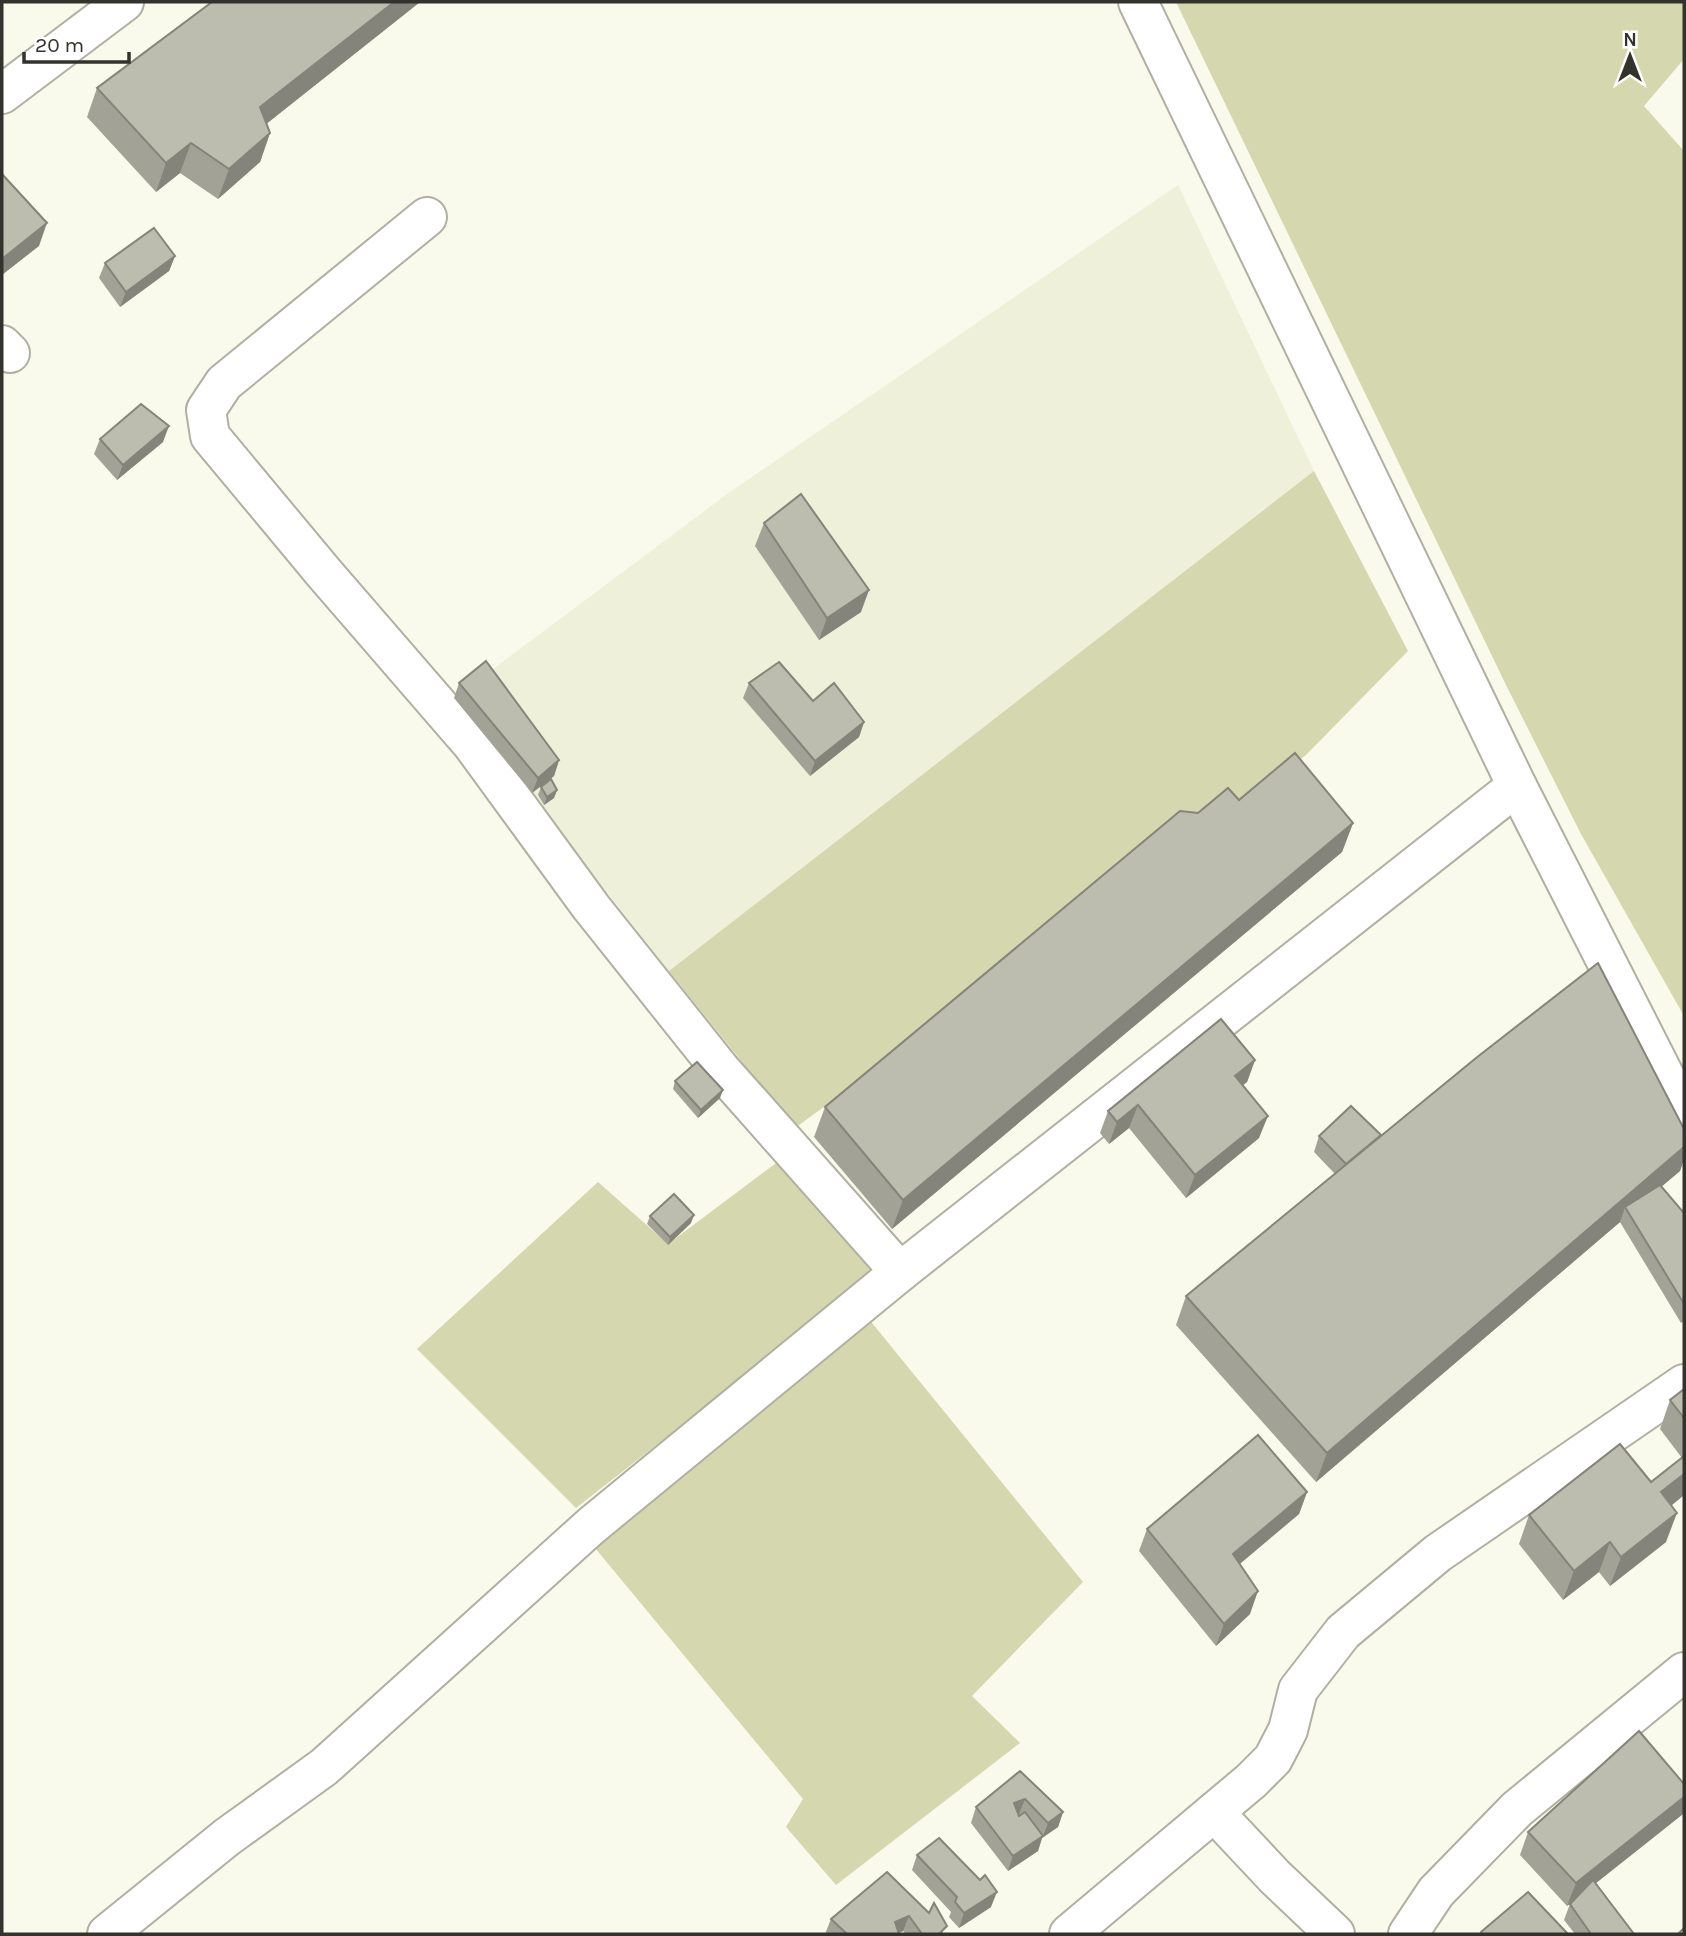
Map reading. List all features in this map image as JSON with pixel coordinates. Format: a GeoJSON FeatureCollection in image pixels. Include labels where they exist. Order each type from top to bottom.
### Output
{"type":"FeatureCollection","features":[{"type":"Feature","properties":{"kind":"street"},"geometry":{"type":"LineString","coordinates":[[2,94],[124,2]]}},
{"type":"Feature","properties":{"kind":"street"},"geometry":{"type":"LineString","coordinates":[[1138,2],[1517,786],[1684,1114]]}},
{"type":"Feature","properties":{"kind":"street"},"geometry":{"type":"LineString","coordinates":[[427,217],[224,383],[206,410],[210,436],[472,744],[591,907],[721,1070],[900,1272]]}},
{"type":"Feature","properties":{"kind":"street"},"geometry":{"type":"LineString","coordinates":[[107,1934],[227,1837],[324,1767],[591,1526],[900,1272],[1517,786]]}},
{"type":"Feature","properties":{"kind":"street"},"geometry":{"type":"LineString","coordinates":[[1069,1934],[1273,1759],[1288,1730],[1298,1690],[1343,1632],[1438,1553],[1684,1384]]}},
{"type":"Feature","properties":{"kind":"street"},"geometry":{"type":"LineString","coordinates":[[1408,1934],[1436,1892],[1517,1809],[1684,1672]]}},
{"type":"Feature","properties":{"kind":"street"},"geometry":{"type":"LineString","coordinates":[[1214,1812],[1275,1877],[1335,1934]]}},
{"type":"Feature","properties":{"kind":"shaded area"},"geometry":{"type":"Polygon","coordinates":[[[1178,185],[1314,471],[669,971],[454,698],[730,492],[1178,185]]]}},
{"type":"Feature","properties":{"kind":"green space"},"geometry":{"type":"Polygon","coordinates":[[[1176,2],[1684,2],[1684,59],[1644,106],[1684,151],[1684,1016],[1581,834],[1507,687],[1176,2]]]}},
{"type":"Feature","properties":{"kind":"green space"},"geometry":{"type":"Polygon","coordinates":[[[1314,471],[1408,651],[1306,755],[795,1128],[669,971],[1314,471]]]}},
{"type":"Feature","properties":{"kind":"green space"},"geometry":{"type":"Polygon","coordinates":[[[780,1160],[882,1268],[576,1508],[417,1349],[598,1182],[668,1244],[780,1160]]]}},
{"type":"Feature","properties":{"kind":"green space"},"geometry":{"type":"Polygon","coordinates":[[[868,1318],[1083,1582],[972,1696],[1020,1743],[836,1885],[786,1827],[803,1799],[590,1542],[868,1318]]]}},
{"type":"Feature","properties":{"kind":"building"},"geometry":{"type":"Polygon","coordinates":[[[212,2],[394,2],[260,107],[270,133],[229,169],[191,143],[166,163],[97,88],[212,2]]]}},
{"type":"Feature","properties":{"kind":"building"},"geometry":{"type":"Polygon","coordinates":[[[2,174],[47,223],[2,259],[2,174]]]}},
{"type":"Feature","properties":{"kind":"building"},"geometry":{"type":"Polygon","coordinates":[[[154,228],[175,256],[126,292],[105,263],[154,228]]]}},
{"type":"Feature","properties":{"kind":"building"},"geometry":{"type":"Polygon","coordinates":[[[141,404],[169,426],[123,465],[100,439],[141,404]]]}},
{"type":"Feature","properties":{"kind":"building"},"geometry":{"type":"Polygon","coordinates":[[[801,494],[869,590],[827,618],[764,523],[801,494]]]}},
{"type":"Feature","properties":{"kind":"building"},"geometry":{"type":"Polygon","coordinates":[[[486,661],[559,760],[538,778],[459,683],[486,661]]]}},
{"type":"Feature","properties":{"kind":"building"},"geometry":{"type":"Polygon","coordinates":[[[779,662],[813,701],[834,683],[864,722],[815,761],[749,683],[779,662]]]}},
{"type":"Feature","properties":{"kind":"building"},"geometry":{"type":"Polygon","coordinates":[[[1295,753],[1353,823],[903,1200],[825,1107],[1180,811],[1198,813],[1228,788],[1239,800],[1295,753]]]}},
{"type":"Feature","properties":{"kind":"building"},"geometry":{"type":"Polygon","coordinates":[[[551,779],[557,790],[547,797],[541,787],[551,779]]]}},
{"type":"Feature","properties":{"kind":"building"},"geometry":{"type":"Polygon","coordinates":[[[1598,963],[1684,1129],[1684,1147],[1327,1453],[1186,1296],[1476,1058],[1598,963]]]}},
{"type":"Feature","properties":{"kind":"building"},"geometry":{"type":"Polygon","coordinates":[[[1221,1019],[1255,1060],[1235,1076],[1268,1116],[1195,1175],[1138,1105],[1117,1122],[1108,1111],[1221,1019]]]}},
{"type":"Feature","properties":{"kind":"building"},"geometry":{"type":"Polygon","coordinates":[[[697,1062],[723,1090],[701,1110],[675,1081],[697,1062]]]}},
{"type":"Feature","properties":{"kind":"building"},"geometry":{"type":"Polygon","coordinates":[[[1351,1106],[1381,1135],[1346,1164],[1319,1136],[1351,1106]]]}},
{"type":"Feature","properties":{"kind":"building"},"geometry":{"type":"Polygon","coordinates":[[[1660,1185],[1684,1213],[1684,1304],[1625,1207],[1660,1185]]]}},
{"type":"Feature","properties":{"kind":"building"},"geometry":{"type":"Polygon","coordinates":[[[674,1194],[694,1215],[670,1237],[650,1216],[674,1194]]]}},
{"type":"Feature","properties":{"kind":"building"},"geometry":{"type":"Polygon","coordinates":[[[1684,1389],[1684,1418],[1670,1400],[1684,1389]]]}},
{"type":"Feature","properties":{"kind":"building"},"geometry":{"type":"Polygon","coordinates":[[[1258,1435],[1307,1492],[1233,1554],[1258,1591],[1224,1624],[1147,1529],[1258,1435]]]}},
{"type":"Feature","properties":{"kind":"building"},"geometry":{"type":"Polygon","coordinates":[[[1620,1444],[1651,1482],[1684,1456],[1684,1474],[1661,1492],[1677,1513],[1621,1557],[1610,1542],[1574,1571],[1529,1515],[1620,1444]]]}},
{"type":"Feature","properties":{"kind":"building"},"geometry":{"type":"Polygon","coordinates":[[[1639,1731],[1684,1784],[1684,1797],[1576,1883],[1528,1832],[1639,1731]]]}},
{"type":"Feature","properties":{"kind":"building"},"geometry":{"type":"Polygon","coordinates":[[[1020,1771],[1063,1812],[1048,1823],[1025,1799],[1014,1803],[1019,1816],[1025,1812],[1043,1836],[1013,1856],[976,1807],[1020,1771]]]}},
{"type":"Feature","properties":{"kind":"building"},"geometry":{"type":"Polygon","coordinates":[[[939,1838],[980,1880],[985,1875],[997,1892],[964,1913],[955,1902],[957,1897],[917,1855],[939,1838]]]}},
{"type":"Feature","properties":{"kind":"building"},"geometry":{"type":"Polygon","coordinates":[[[887,1872],[929,1913],[934,1903],[947,1926],[939,1934],[922,1934],[909,1916],[895,1922],[899,1934],[847,1934],[831,1919],[887,1872]]]}},
{"type":"Feature","properties":{"kind":"building"},"geometry":{"type":"Polygon","coordinates":[[[1593,1880],[1634,1934],[1591,1934],[1570,1904],[1593,1880]]]}},
{"type":"Feature","properties":{"kind":"building"},"geometry":{"type":"Polygon","coordinates":[[[1528,1892],[1568,1934],[1482,1934],[1481,1932],[1528,1892]]]}}]}
